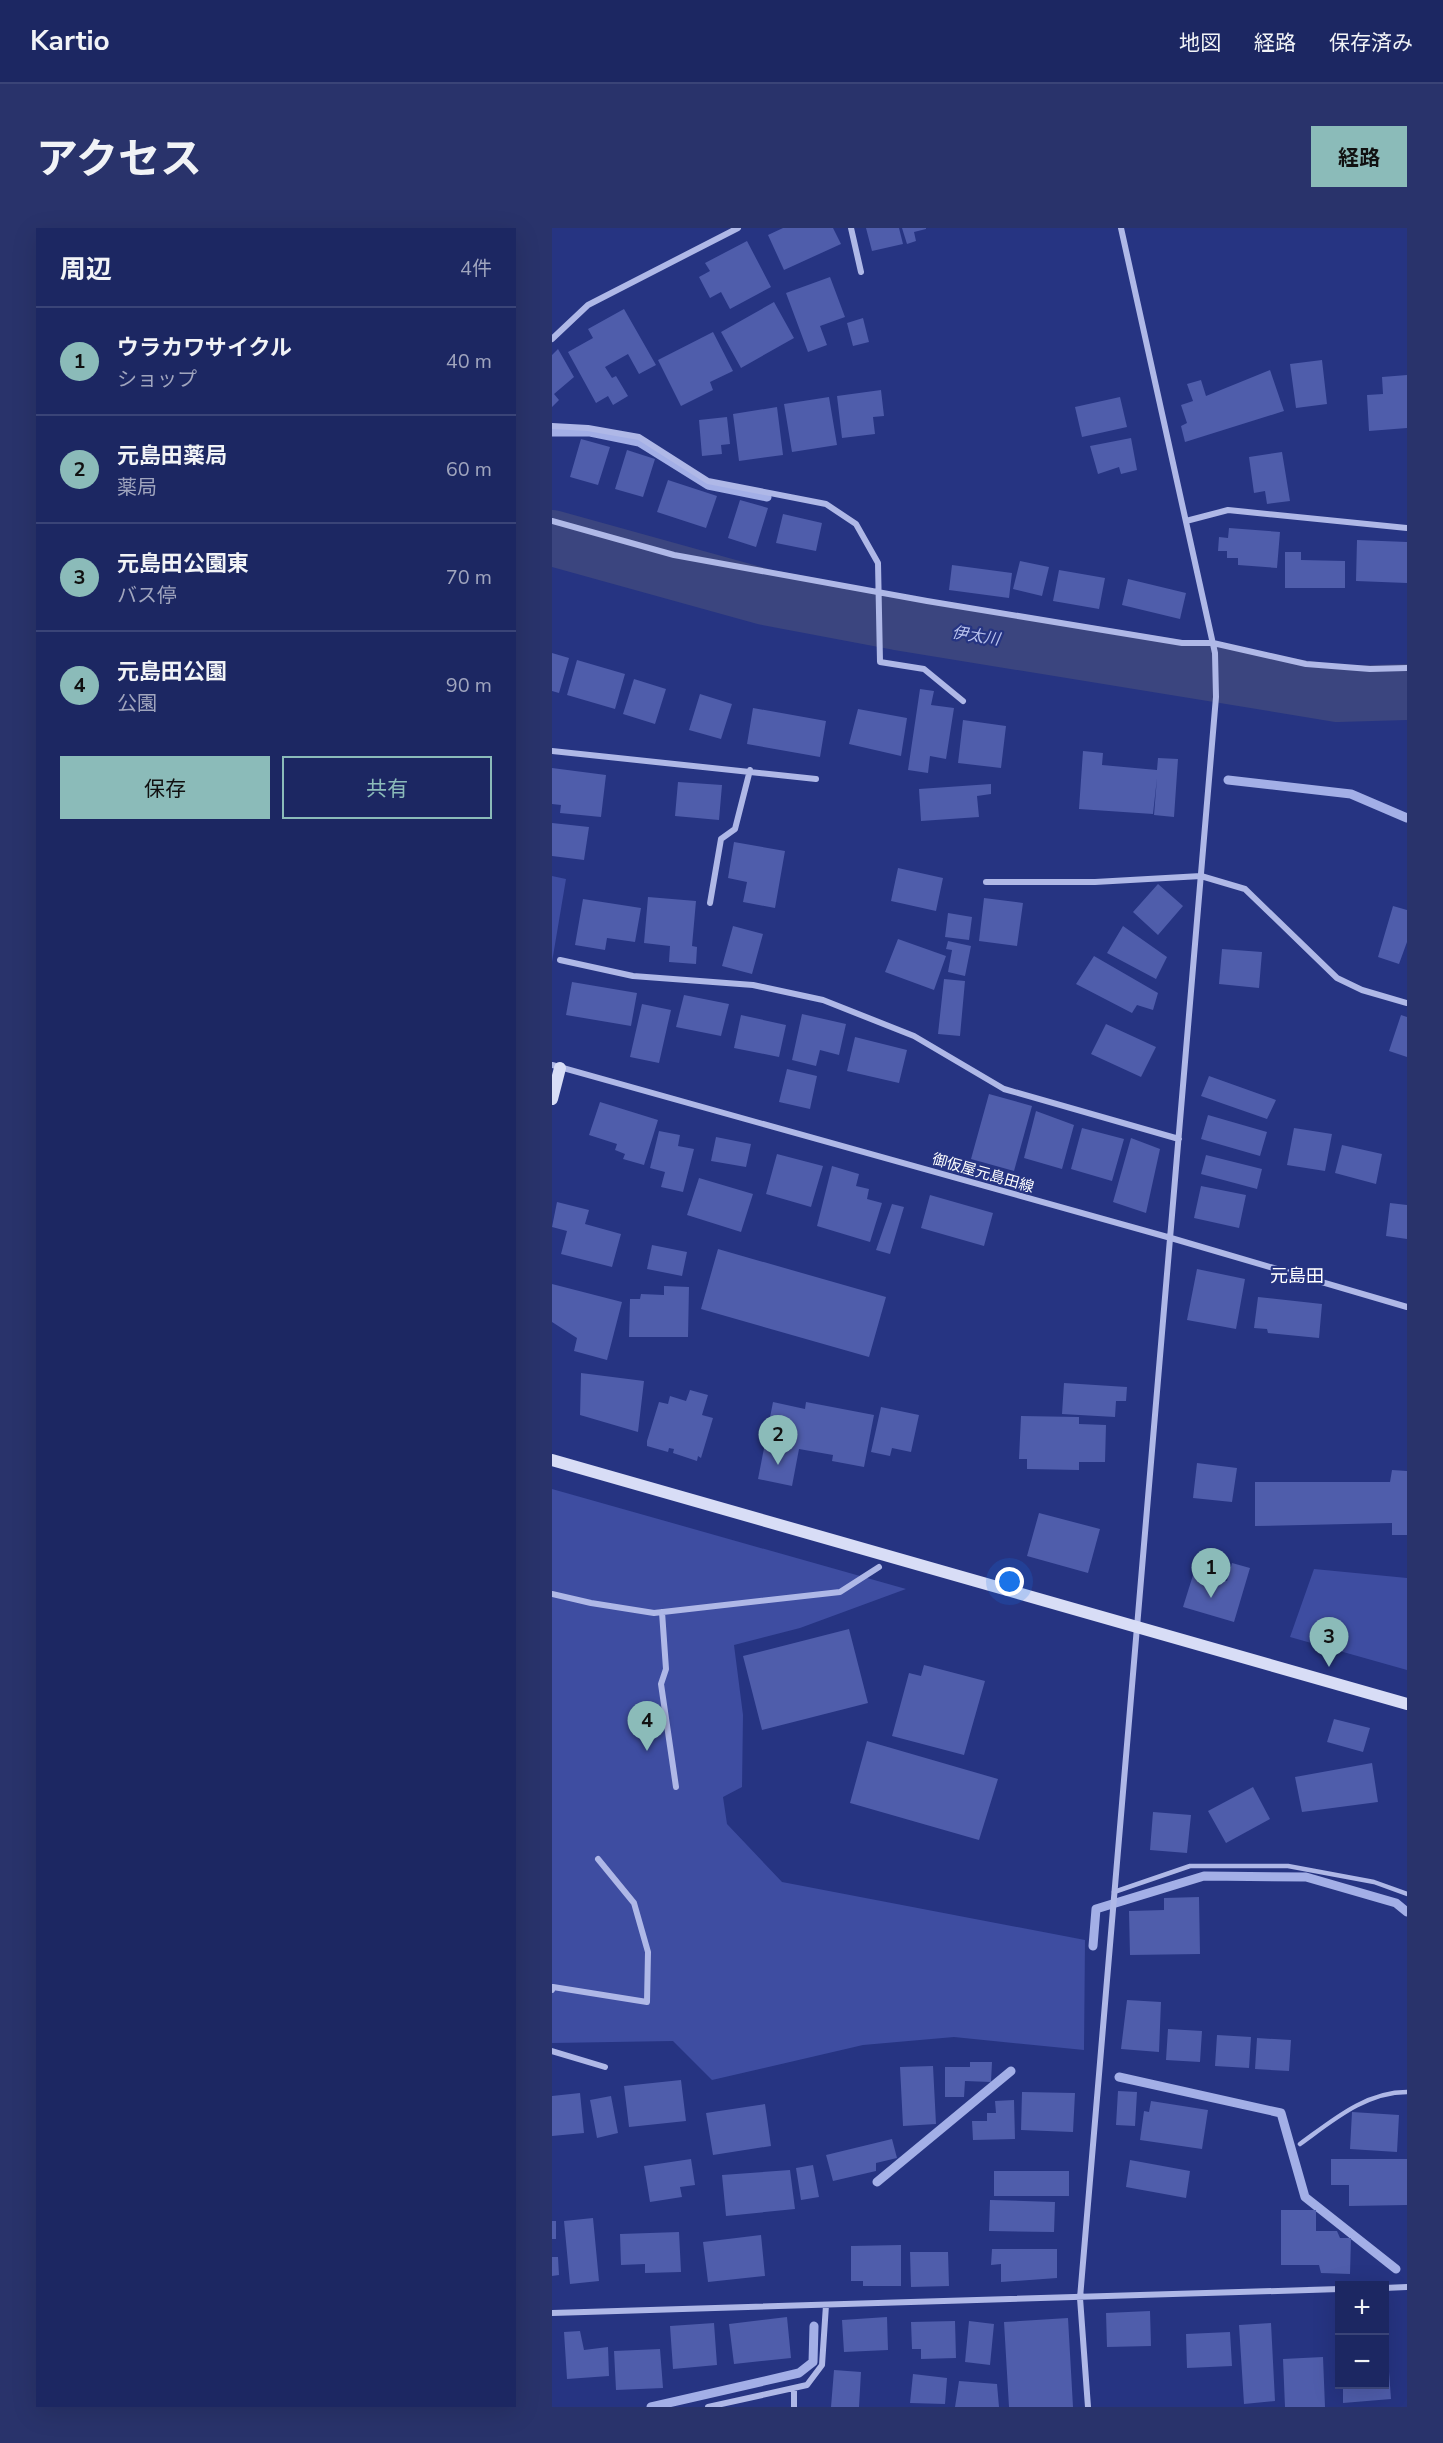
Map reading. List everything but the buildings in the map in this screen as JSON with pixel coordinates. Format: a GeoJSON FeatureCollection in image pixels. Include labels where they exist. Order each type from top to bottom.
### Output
{"type":"FeatureCollection","features":[{"type":"Feature","properties":{"kind":"street"},"geometry":{"type":"LineString","coordinates":[[552,339],[588,305],[738,228]]}},
{"type":"Feature","properties":{"kind":"street"},"geometry":{"type":"LineString","coordinates":[[851,228],[861,272]]}},
{"type":"Feature","properties":{"kind":"street"},"geometry":{"type":"LineString","coordinates":[[1088,2407],[1080,2298],[1216,697],[1213,643],[1121,228]]}},
{"type":"Feature","properties":{"kind":"street"},"geometry":{"type":"LineString","coordinates":[[552,426],[588,428],[639,437],[708,481],[826,504],[856,524],[878,563],[880,662],[924,669],[963,700]]}},
{"type":"Feature","properties":{"kind":"street"},"geometry":{"type":"LineString","coordinates":[[1186,521],[1228,510],[1407,528]]}},
{"type":"Feature","properties":{"kind":"street"},"geometry":{"type":"LineString","coordinates":[[552,521],[674,555],[1182,644],[1213,643],[1306,664],[1370,669],[1407,668]]}},
{"type":"Feature","properties":{"kind":"street"},"geometry":{"type":"LineString","coordinates":[[552,751],[816,778]]}},
{"type":"Feature","properties":{"kind":"street"},"geometry":{"type":"LineString","coordinates":[[710,903],[721,839],[735,829],[750,770]]}},
{"type":"Feature","properties":{"kind":"street"},"geometry":{"type":"LineString","coordinates":[[986,882],[1095,882],[1201,876],[1245,889],[1337,978],[1362,990],[1407,1003]]}},
{"type":"Feature","properties":{"kind":"street"},"geometry":{"type":"LineString","coordinates":[[560,960],[633,976],[753,986],[823,1000],[914,1036],[1004,1089],[1179,1139]]}},
{"type":"Feature","properties":{"kind":"street"},"geometry":{"type":"LineString","coordinates":[[552,1100],[556,1066]]}},
{"type":"Feature","properties":{"kind":"street","name":"御仮屋元島田線"},"geometry":{"type":"LineString","coordinates":[[556,1066],[1171,1238],[1407,1307]]}},
{"type":"Feature","properties":{"kind":"street"},"geometry":{"type":"LineString","coordinates":[[552,1460],[1407,1704]]}},
{"type":"Feature","properties":{"kind":"street"},"geometry":{"type":"LineString","coordinates":[[552,1594],[654,1614],[840,1592],[879,1567]]}},
{"type":"Feature","properties":{"kind":"street"},"geometry":{"type":"LineString","coordinates":[[662,1612],[666,1669],[661,1684],[676,1787]]}},
{"type":"Feature","properties":{"kind":"street"},"geometry":{"type":"LineString","coordinates":[[552,1990],[553,1987],[647,2002],[648,1952],[634,1903],[598,1859]]}},
{"type":"Feature","properties":{"kind":"street"},"geometry":{"type":"LineString","coordinates":[[552,2051],[604,2067]]}},
{"type":"Feature","properties":{"kind":"street"},"geometry":{"type":"LineString","coordinates":[[1389,2288],[1407,2287]]}},
{"type":"Feature","properties":{"kind":"street"},"geometry":{"type":"LineString","coordinates":[[552,2313],[1335,2289]]}},
{"type":"Feature","properties":{"kind":"street"},"geometry":{"type":"LineString","coordinates":[[708,2407],[807,2385],[822,2365],[826,2305]]}},
{"type":"Feature","properties":{"kind":"street"},"geometry":{"type":"LineString","coordinates":[[794,2388],[794,2407]]}},
{"type":"Feature","properties":{"kind":"lane"},"geometry":{"type":"LineString","coordinates":[[1114,1892],[1190,1866],[1288,1866],[1374,1882],[1407,1894]]}},
{"type":"Feature","properties":{"kind":"lane"},"geometry":{"type":"LineString","coordinates":[[1300,2144],[1351,2107],[1394,2092],[1407,2092]]}},
{"type":"Feature","properties":{"kind":"shaded area"},"geometry":{"type":"Polygon","coordinates":[[[552,876],[566,879],[552,962],[552,876]]]}},
{"type":"Feature","properties":{"kind":"shaded area"},"geometry":{"type":"Polygon","coordinates":[[[552,1489],[906,1589],[800,1628],[734,1645],[743,1715],[742,1787],[723,1797],[727,1824],[782,1882],[1085,1940],[1084,2050],[954,2037],[863,2045],[712,2080],[673,2041],[552,2043],[552,1489]]]}},
{"type":"Feature","properties":{"kind":"shaded area"},"geometry":{"type":"Polygon","coordinates":[[[1314,1569],[1407,1578],[1407,1670],[1290,1637],[1314,1569]]]}},
{"type":"Feature","properties":{"kind":"waterway"},"geometry":{"type":"LineString","coordinates":[[552,432],[590,432],[639,442],[708,485],[767,497]]}},
{"type":"Feature","properties":{"kind":"waterway","name":"伊太川"},"geometry":{"type":"LineString","coordinates":[[552,538],[765,597],[897,622],[1338,694],[1407,692]]}},
{"type":"Feature","properties":{"kind":"waterway"},"geometry":{"type":"LineString","coordinates":[[1228,780],[1351,794],[1407,818]]}},
{"type":"Feature","properties":{"kind":"waterway"},"geometry":{"type":"LineString","coordinates":[[1093,1946],[1096,1909],[1204,1876],[1306,1877],[1396,1903],[1407,1912]]}},
{"type":"Feature","properties":{"kind":"waterway"},"geometry":{"type":"LineString","coordinates":[[877,2182],[1011,2071]]}},
{"type":"Feature","properties":{"kind":"waterway"},"geometry":{"type":"LineString","coordinates":[[1119,2077],[1281,2113],[1305,2197],[1396,2269]]}},
{"type":"Feature","properties":{"kind":"waterway"},"geometry":{"type":"LineString","coordinates":[[651,2407],[799,2373],[813,2362],[814,2326]]}},
{"type":"Feature","properties":{"kind":"place","name":"元島田薬局"},"geometry":{"type":"Point","coordinates":[778,1465]}},
{"type":"Feature","properties":{"kind":"place","name":"ウラカワサイクル"},"geometry":{"type":"Point","coordinates":[1211,1598]}},
{"type":"Feature","properties":{"kind":"place","name":"元島田公園東"},"geometry":{"type":"Point","coordinates":[1329,1667]}},
{"type":"Feature","properties":{"kind":"place","name":"元島田公園"},"geometry":{"type":"Point","coordinates":[647,1751]}},
{"type":"Feature","properties":{"kind":"district","name":"元島田"},"geometry":{"type":"Point","coordinates":[1297,1276]}}]}
